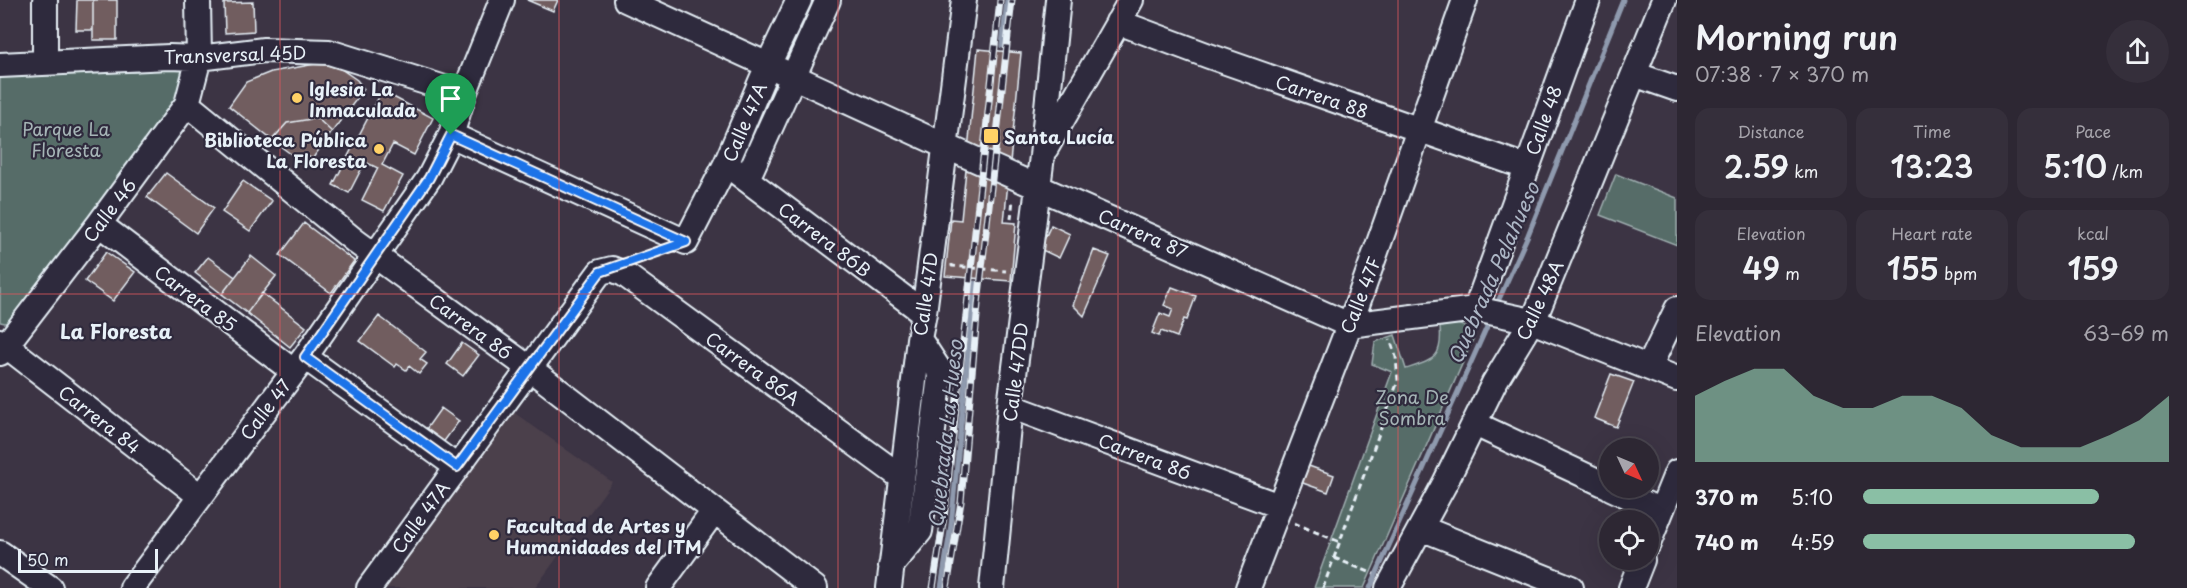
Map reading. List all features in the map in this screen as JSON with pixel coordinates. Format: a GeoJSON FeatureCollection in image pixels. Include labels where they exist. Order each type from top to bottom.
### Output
{"type":"FeatureCollection","features":[{"type":"Feature","properties":{"kind":"street"},"geometry":{"type":"LineString","coordinates":[[45,0],[45,63]]}},
{"type":"Feature","properties":{"kind":"street"},"geometry":{"type":"LineString","coordinates":[[198,0],[199,57]]}},
{"type":"Feature","properties":{"kind":"street","name":"Calle 47"},"geometry":{"type":"LineString","coordinates":[[132,588],[299,364],[376,257],[429,178],[451,135],[464,94],[502,0]]}},
{"type":"Feature","properties":{"kind":"street","name":"Carrera 87"},"geometry":{"type":"LineString","coordinates":[[626,0],[945,146],[1349,325]]}},
{"type":"Feature","properties":{"kind":"street","name":"Calle 47A"},"geometry":{"type":"LineString","coordinates":[[686,242],[726,164],[768,65],[799,0]]}},
{"type":"Feature","properties":{"kind":"street","name":"Calle 47A"},"geometry":{"type":"LineString","coordinates":[[747,179],[828,0]]}},
{"type":"Feature","properties":{"kind":"street","name":"Calle 47D"},"geometry":{"type":"LineString","coordinates":[[890,577],[964,0]]}},
{"type":"Feature","properties":{"kind":"street","name":"Calle 47DD"},"geometry":{"type":"LineString","coordinates":[[998,586],[1010,406],[1042,156],[1058,0]]}},
{"type":"Feature","properties":{"kind":"street","name":"Calle 47DD"},"geometry":{"type":"LineString","coordinates":[[1042,156],[1131,0]]}},
{"type":"Feature","properties":{"kind":"street","name":"Calle 47F"},"geometry":{"type":"LineString","coordinates":[[1248,588],[1349,325],[1465,0]]}},
{"type":"Feature","properties":{"kind":"street","name":"Calle 48"},"geometry":{"type":"LineString","coordinates":[[1481,310],[1526,167],[1588,0]]}},
{"type":"Feature","properties":{"kind":"street","name":"Calle 48A"},"geometry":{"type":"LineString","coordinates":[[1384,582],[1421,528],[1475,424],[1634,74],[1664,0]]}},
{"type":"Feature","properties":{"kind":"street","name":"Carrera 88"},"geometry":{"type":"LineString","coordinates":[[1118,22],[1526,167]]}},
{"type":"Feature","properties":{"kind":"street","name":"Transversal 45D"},"geometry":{"type":"LineString","coordinates":[[0,65],[199,57],[264,50],[329,51],[464,94]]}},
{"type":"Feature","properties":{"kind":"street","name":"Calle 46"},"geometry":{"type":"LineString","coordinates":[[2,347],[99,224],[187,104],[199,57]]}},
{"type":"Feature","properties":{"kind":"street"},"geometry":{"type":"LineString","coordinates":[[1634,74],[1677,89]]}},
{"type":"Feature","properties":{"kind":"street","name":"Carrera 86"},"geometry":{"type":"LineString","coordinates":[[187,104],[376,257],[529,369],[815,588]]}},
{"type":"Feature","properties":{"kind":"street"},"geometry":{"type":"LineString","coordinates":[[451,135],[686,242]]}},
{"type":"Feature","properties":{"kind":"street","name":"Carrera 86B"},"geometry":{"type":"LineString","coordinates":[[726,164],[924,313]]}},
{"type":"Feature","properties":{"kind":"street","name":"Carrera 85"},"geometry":{"type":"LineString","coordinates":[[99,224],[299,364],[457,467]]}},
{"type":"Feature","properties":{"kind":"street","name":"Calle 47A"},"geometry":{"type":"LineString","coordinates":[[369,588],[529,369],[606,271]]}},
{"type":"Feature","properties":{"kind":"street","name":"Carrera 86A"},"geometry":{"type":"LineString","coordinates":[[606,271],[624,274],[902,477]]}},
{"type":"Feature","properties":{"kind":"street"},"geometry":{"type":"LineString","coordinates":[[1649,367],[1677,309]]}},
{"type":"Feature","properties":{"kind":"street"},"geometry":{"type":"LineString","coordinates":[[1349,325],[1481,310],[1524,318],[1677,379]]}},
{"type":"Feature","properties":{"kind":"street"},"geometry":{"type":"LineString","coordinates":[[890,577],[920,531],[940,376],[938,368],[919,339]]}},
{"type":"Feature","properties":{"kind":"street","name":"Carrera 84"},"geometry":{"type":"LineString","coordinates":[[2,347],[200,496]]}},
{"type":"Feature","properties":{"kind":"street","name":"Carrera 86"},"geometry":{"type":"LineString","coordinates":[[1010,406],[1277,511]]}},
{"type":"Feature","properties":{"kind":"street"},"geometry":{"type":"LineString","coordinates":[[1475,424],[1599,482]]}},
{"type":"Feature","properties":{"kind":"street"},"geometry":{"type":"LineString","coordinates":[[1659,516],[1675,484]]}},
{"type":"Feature","properties":{"kind":"street"},"geometry":{"type":"LineString","coordinates":[[1633,498],[1661,511]]}},
{"type":"Feature","properties":{"kind":"street"},"geometry":{"type":"LineString","coordinates":[[658,588],[714,510]]}},
{"type":"Feature","properties":{"kind":"street"},"geometry":{"type":"LineString","coordinates":[[1421,528],[1571,588]]}},
{"type":"Feature","properties":{"kind":"street"},"geometry":{"type":"LineString","coordinates":[[0,553],[50,588]]}},
{"type":"Feature","properties":{"kind":"street"},"geometry":{"type":"LineString","coordinates":[[1631,588],[1638,570]]}},
{"type":"Feature","properties":{"kind":"path"},"geometry":{"type":"LineString","coordinates":[[606,271],[686,242]]}},
{"type":"Feature","properties":{"kind":"path"},"geometry":{"type":"LineString","coordinates":[[952,266],[1006,271]]}},
{"type":"Feature","properties":{"kind":"path"},"geometry":{"type":"LineString","coordinates":[[1323,588],[1398,381],[1396,357],[1389,337]]}},
{"type":"Feature","properties":{"kind":"path"},"geometry":{"type":"LineString","coordinates":[[1277,511],[1340,542]]}},
{"type":"Feature","properties":{"kind":"path"},"geometry":{"type":"LineString","coordinates":[[1334,558],[1384,582]]}},
{"type":"Feature","properties":{"kind":"shaded area","name":"Facultad de Artes y Humanidades del ITM"},"geometry":{"type":"Polygon","coordinates":[[[506,407],[612,482],[535,588],[378,588],[506,407]]]}},
{"type":"Feature","properties":{"kind":"green space","name":"Parque La Floresta"},"geometry":{"type":"Polygon","coordinates":[[[150,61],[176,65],[187,71],[188,84],[16,319],[5,323],[0,322],[0,72],[138,72],[150,61]]]}},
{"type":"Feature","properties":{"kind":"green space"},"geometry":{"type":"Polygon","coordinates":[[[1616,174],[1677,198],[1677,245],[1600,215],[1616,174]]]}},
{"type":"Feature","properties":{"kind":"green space","name":"Zona De Sombra"},"geometry":{"type":"Polygon","coordinates":[[[1455,323],[1468,328],[1474,337],[1364,588],[1314,588],[1392,372],[1372,364],[1375,342],[1395,335],[1406,369],[1434,357],[1440,346],[1440,327],[1455,323]]]}},
{"type":"Feature","properties":{"kind":"building"},"geometry":{"type":"Polygon","coordinates":[[[77,0],[93,0],[93,30],[76,30],[77,0]]]}},
{"type":"Feature","properties":{"kind":"building"},"geometry":{"type":"Polygon","coordinates":[[[93,0],[117,0],[117,40],[93,40],[93,0]]]}},
{"type":"Feature","properties":{"kind":"building"},"geometry":{"type":"Polygon","coordinates":[[[527,0],[558,0],[553,11],[527,0]]]}},
{"type":"Feature","properties":{"kind":"building"},"geometry":{"type":"Polygon","coordinates":[[[253,2],[254,31],[225,33],[224,3],[253,2]]]}},
{"type":"Feature","properties":{"kind":"building","name":"Santa Lucía"},"geometry":{"type":"Polygon","coordinates":[[[978,49],[1021,53],[1004,222],[1016,223],[1011,281],[945,276],[951,219],[961,220],[978,49]]]}},
{"type":"Feature","properties":{"kind":"building","name":"Iglesia La Inmaculada"},"geometry":{"type":"Polygon","coordinates":[[[321,63],[341,69],[357,80],[364,89],[332,132],[317,118],[287,123],[272,140],[229,106],[246,82],[271,72],[321,63]]]}},
{"type":"Feature","properties":{"kind":"building"},"geometry":{"type":"Polygon","coordinates":[[[382,91],[433,118],[414,155],[393,144],[382,165],[403,176],[384,211],[362,200],[378,168],[365,162],[349,193],[333,185],[382,91]]]}},
{"type":"Feature","properties":{"kind":"building"},"geometry":{"type":"Polygon","coordinates":[[[317,118],[332,132],[307,166],[272,140],[287,123],[317,118]]]}},
{"type":"Feature","properties":{"kind":"building"},"geometry":{"type":"Polygon","coordinates":[[[305,154],[312,159],[307,166],[300,161],[305,154]]]}},
{"type":"Feature","properties":{"kind":"building"},"geometry":{"type":"Polygon","coordinates":[[[166,173],[214,208],[196,233],[147,197],[166,173]]]}},
{"type":"Feature","properties":{"kind":"building"},"geometry":{"type":"Polygon","coordinates":[[[243,181],[272,201],[250,231],[222,212],[243,181]]]}},
{"type":"Feature","properties":{"kind":"building"},"geometry":{"type":"Polygon","coordinates":[[[304,223],[354,261],[331,293],[280,255],[304,223]]]}},
{"type":"Feature","properties":{"kind":"building"},"geometry":{"type":"Polygon","coordinates":[[[1051,225],[1070,234],[1059,258],[1040,249],[1051,225]]]}},
{"type":"Feature","properties":{"kind":"building"},"geometry":{"type":"Polygon","coordinates":[[[1094,250],[1110,256],[1084,316],[1073,305],[1094,250]]]}},
{"type":"Feature","properties":{"kind":"building"},"geometry":{"type":"Polygon","coordinates":[[[106,252],[135,272],[113,301],[85,281],[106,252]]]}},
{"type":"Feature","properties":{"kind":"building"},"geometry":{"type":"Polygon","coordinates":[[[251,256],[276,276],[247,313],[222,294],[251,256]]]}},
{"type":"Feature","properties":{"kind":"building"},"geometry":{"type":"Polygon","coordinates":[[[208,257],[235,277],[222,294],[195,273],[208,257]]]}},
{"type":"Feature","properties":{"kind":"building"},"geometry":{"type":"Polygon","coordinates":[[[1172,287],[1196,296],[1187,320],[1184,319],[1177,337],[1161,331],[1159,336],[1152,333],[1160,313],[1170,317],[1173,309],[1164,305],[1172,287]]]}},
{"type":"Feature","properties":{"kind":"building"},"geometry":{"type":"Polygon","coordinates":[[[262,293],[306,327],[290,347],[247,313],[262,293]]]}},
{"type":"Feature","properties":{"kind":"building"},"geometry":{"type":"Polygon","coordinates":[[[379,316],[426,352],[420,359],[427,364],[419,374],[409,366],[406,370],[397,364],[395,367],[360,341],[379,316]]]}},
{"type":"Feature","properties":{"kind":"building"},"geometry":{"type":"Polygon","coordinates":[[[462,343],[479,355],[463,376],[447,364],[462,343]]]}},
{"type":"Feature","properties":{"kind":"building"},"geometry":{"type":"Polygon","coordinates":[[[1611,374],[1634,382],[1616,427],[1594,418],[1611,374]]]}},
{"type":"Feature","properties":{"kind":"building"},"geometry":{"type":"Polygon","coordinates":[[[441,408],[459,421],[442,444],[424,432],[441,408]]]}},
{"type":"Feature","properties":{"kind":"building"},"geometry":{"type":"Polygon","coordinates":[[[1306,465],[1334,475],[1328,492],[1300,482],[1306,465]]]}},
{"type":"Feature","properties":{"kind":"waterway","name":"Quebrada La Hueso"},"geometry":{"type":"LineString","coordinates":[[1002,46],[1007,0]]}},
{"type":"Feature","properties":{"kind":"waterway","name":"Quebrada Pelahueso"},"geometry":{"type":"LineString","coordinates":[[1496,306],[1528,235],[1623,0]]}},
{"type":"Feature","properties":{"kind":"waterway","name":"Quebrada La Hueso"},"geometry":{"type":"LineString","coordinates":[[941,588],[951,525],[975,283]]}},
{"type":"Feature","properties":{"kind":"waterway","name":"Quebrada Pelahueso"},"geometry":{"type":"LineString","coordinates":[[1370,588],[1490,320]]}},
{"type":"Feature","properties":{"kind":"railway"},"geometry":{"type":"LineString","coordinates":[[933,588],[945,510],[1000,0]]}},
{"type":"Feature","properties":{"kind":"railway"},"geometry":{"type":"LineString","coordinates":[[947,588],[961,502],[978,304],[1012,0]]}},
{"type":"Feature","properties":{"kind":"place","name":"Iglesia La Inmaculada"},"geometry":{"type":"Point","coordinates":[297,98]}},
{"type":"Feature","properties":{"kind":"place","name":"Santa Lucía"},"geometry":{"type":"Point","coordinates":[991,136]}},
{"type":"Feature","properties":{"kind":"place","name":"Biblioteca Pública La Floresta"},"geometry":{"type":"Point","coordinates":[379,149]}},
{"type":"Feature","properties":{"kind":"place","name":"Facultad de Artes y Humanidades del ITM"},"geometry":{"type":"Point","coordinates":[494,535]}},
{"type":"Feature","properties":{"kind":"district","name":"La Floresta"},"geometry":{"type":"Point","coordinates":[116,331]}},
{"type":"Feature","properties":{"kind":"route"},"geometry":{"type":"LineString","coordinates":[[451,135],[686,242],[600,272],[457,467],[305,357],[429,178],[451,135]]}}]}
